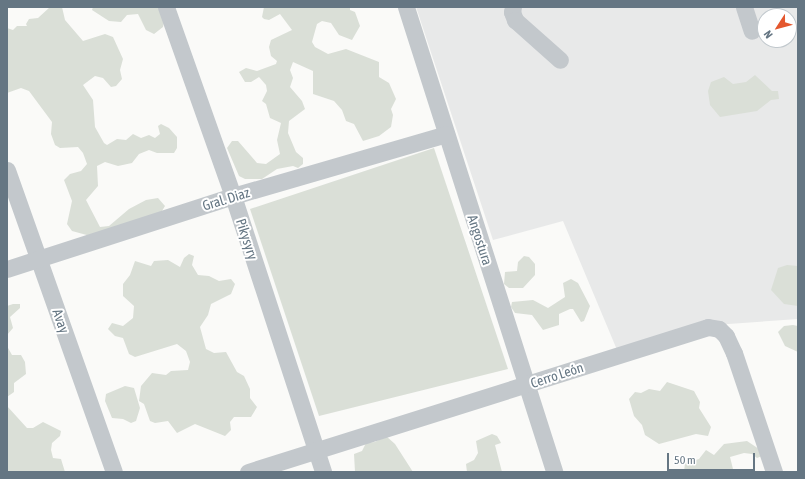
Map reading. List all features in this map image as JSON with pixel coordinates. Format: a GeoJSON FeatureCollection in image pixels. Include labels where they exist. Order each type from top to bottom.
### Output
{"type":"FeatureCollection","features":[{"type":"Feature","properties":{"kind":"street","name":"Pikysyry"},"geometry":{"type":"LineString","coordinates":[[166,7],[233,196],[323,472]]}},
{"type":"Feature","properties":{"kind":"street","name":"Angostura"},"geometry":{"type":"LineString","coordinates":[[406,7],[554,472]]}},
{"type":"Feature","properties":{"kind":"street"},"geometry":{"type":"LineString","coordinates":[[514,7],[512,12],[515,20],[560,60]]}},
{"type":"Feature","properties":{"kind":"street"},"geometry":{"type":"LineString","coordinates":[[744,7],[752,32]]}},
{"type":"Feature","properties":{"kind":"street","name":"Gral. Diaz"},"geometry":{"type":"LineString","coordinates":[[7,269],[233,196],[446,134]]}},
{"type":"Feature","properties":{"kind":"street","name":"Avay"},"geometry":{"type":"LineString","coordinates":[[7,170],[114,472]]}},
{"type":"Feature","properties":{"kind":"street","name":"Cerro León"},"geometry":{"type":"LineString","coordinates":[[248,472],[316,452],[708,327],[719,329],[726,336],[734,353],[774,472]]}},
{"type":"Feature","properties":{"kind":"shaded area"},"geometry":{"type":"Polygon","coordinates":[[[50,7],[62,7],[65,20],[83,41],[105,34],[113,37],[123,59],[120,70],[122,79],[116,86],[111,87],[103,78],[95,76],[83,85],[93,100],[95,127],[104,143],[107,145],[117,139],[126,140],[133,134],[141,138],[149,135],[155,138],[160,134],[158,126],[161,124],[169,128],[177,137],[177,148],[174,153],[157,153],[149,150],[139,154],[132,163],[118,166],[105,162],[97,166],[98,186],[86,200],[100,227],[109,226],[129,209],[146,200],[158,198],[165,206],[162,211],[94,237],[72,231],[67,224],[72,201],[64,180],[70,174],[81,171],[87,164],[83,153],[78,147],[60,148],[55,145],[51,134],[52,122],[29,91],[21,88],[7,93],[7,28],[13,30],[17,26],[27,26],[26,24],[29,19],[38,18],[50,7]]]}},
{"type":"Feature","properties":{"kind":"shaded area"},"geometry":{"type":"Polygon","coordinates":[[[93,7],[158,7],[164,22],[163,27],[154,34],[146,30],[138,14],[127,15],[121,22],[109,21],[92,10],[93,7]]]}},
{"type":"Feature","properties":{"kind":"shaded area"},"geometry":{"type":"Polygon","coordinates":[[[264,7],[350,7],[350,10],[355,12],[360,26],[352,40],[339,35],[331,23],[322,21],[317,24],[312,42],[315,47],[328,54],[346,49],[379,62],[379,77],[389,83],[396,99],[391,109],[393,115],[391,127],[379,136],[363,141],[354,124],[346,121],[342,110],[334,101],[313,94],[313,71],[293,62],[290,70],[293,78],[290,87],[302,101],[305,109],[289,121],[288,133],[296,152],[303,158],[303,164],[298,168],[293,166],[277,169],[262,179],[245,179],[239,176],[227,148],[232,141],[238,141],[257,163],[266,164],[280,154],[277,140],[281,123],[270,118],[266,104],[262,101],[267,91],[266,85],[259,77],[251,82],[245,82],[239,72],[246,68],[257,71],[276,64],[277,61],[271,56],[269,47],[271,40],[292,30],[280,14],[269,20],[264,19],[262,17],[264,7]]]}},
{"type":"Feature","properties":{"kind":"shaded area"},"geometry":{"type":"Polygon","coordinates":[[[416,7],[798,7],[798,319],[700,326],[620,357],[563,221],[493,240],[416,7]]]}},
{"type":"Feature","properties":{"kind":"shaded area"},"geometry":{"type":"Polygon","coordinates":[[[755,75],[772,91],[778,91],[779,99],[771,100],[757,111],[720,117],[710,105],[708,91],[711,82],[724,77],[733,84],[746,82],[755,75]]]}},
{"type":"Feature","properties":{"kind":"shaded area"},"geometry":{"type":"Polygon","coordinates":[[[434,148],[508,369],[319,416],[250,209],[434,148]]]}},
{"type":"Feature","properties":{"kind":"shaded area"},"geometry":{"type":"Polygon","coordinates":[[[189,254],[194,256],[192,265],[198,275],[209,276],[219,281],[231,279],[235,284],[231,294],[211,304],[208,315],[200,327],[206,349],[214,353],[226,352],[237,372],[244,376],[250,389],[250,398],[257,407],[251,417],[234,417],[230,422],[231,430],[225,436],[195,424],[177,433],[168,421],[155,423],[150,421],[144,404],[139,401],[141,386],[152,373],[166,375],[171,371],[188,370],[190,362],[186,351],[177,344],[135,357],[129,354],[123,338],[115,336],[108,329],[112,323],[123,326],[133,318],[134,306],[123,296],[123,284],[130,275],[135,261],[151,266],[154,261],[168,260],[180,267],[184,258],[189,254]]]}},
{"type":"Feature","properties":{"kind":"shaded area"},"geometry":{"type":"Polygon","coordinates":[[[524,256],[529,257],[535,264],[535,275],[523,288],[509,288],[504,284],[505,272],[517,271],[518,262],[524,256]]]}},
{"type":"Feature","properties":{"kind":"shaded area"},"geometry":{"type":"Polygon","coordinates":[[[787,265],[798,266],[798,306],[784,304],[771,290],[778,268],[787,265]]]}},
{"type":"Feature","properties":{"kind":"shaded area"},"geometry":{"type":"Polygon","coordinates":[[[571,279],[578,283],[590,306],[584,321],[581,322],[573,309],[570,309],[559,314],[559,325],[543,330],[532,315],[515,313],[511,307],[512,302],[533,300],[548,308],[565,297],[563,283],[571,279]]]}},
{"type":"Feature","properties":{"kind":"shaded area"},"geometry":{"type":"Polygon","coordinates":[[[20,304],[20,308],[10,317],[13,328],[7,335],[7,306],[20,304]]]}},
{"type":"Feature","properties":{"kind":"shaded area"},"geometry":{"type":"Polygon","coordinates":[[[784,326],[798,326],[798,352],[785,346],[778,332],[784,326]]]}},
{"type":"Feature","properties":{"kind":"shaded area"},"geometry":{"type":"Polygon","coordinates":[[[7,346],[12,355],[21,355],[25,362],[26,374],[14,383],[14,392],[7,397],[7,346]]]}},
{"type":"Feature","properties":{"kind":"shaded area"},"geometry":{"type":"Polygon","coordinates":[[[667,382],[694,391],[700,402],[699,408],[711,427],[708,436],[696,434],[659,444],[645,435],[642,425],[634,416],[629,399],[635,392],[641,393],[649,389],[660,391],[667,382]]]}},
{"type":"Feature","properties":{"kind":"shaded area"},"geometry":{"type":"Polygon","coordinates":[[[125,386],[134,388],[140,408],[136,421],[131,423],[123,419],[112,418],[105,401],[106,394],[125,386]]]}},
{"type":"Feature","properties":{"kind":"shaded area"},"geometry":{"type":"Polygon","coordinates":[[[7,406],[27,428],[33,428],[43,422],[61,431],[60,436],[52,443],[51,450],[53,458],[61,459],[65,472],[7,472],[7,406]]]}},
{"type":"Feature","properties":{"kind":"shaded area"},"geometry":{"type":"Polygon","coordinates":[[[492,434],[497,436],[501,443],[495,445],[502,472],[467,472],[466,464],[474,460],[478,453],[476,441],[492,434]]]}},
{"type":"Feature","properties":{"kind":"shaded area"},"geometry":{"type":"Polygon","coordinates":[[[386,436],[395,444],[413,472],[355,472],[354,454],[362,451],[366,443],[375,442],[386,436]]]}},
{"type":"Feature","properties":{"kind":"shaded area"},"geometry":{"type":"Polygon","coordinates":[[[747,441],[759,449],[762,456],[757,458],[752,454],[744,453],[730,457],[733,469],[738,472],[684,472],[685,463],[699,459],[706,450],[714,455],[724,444],[747,441]]]}}]}
